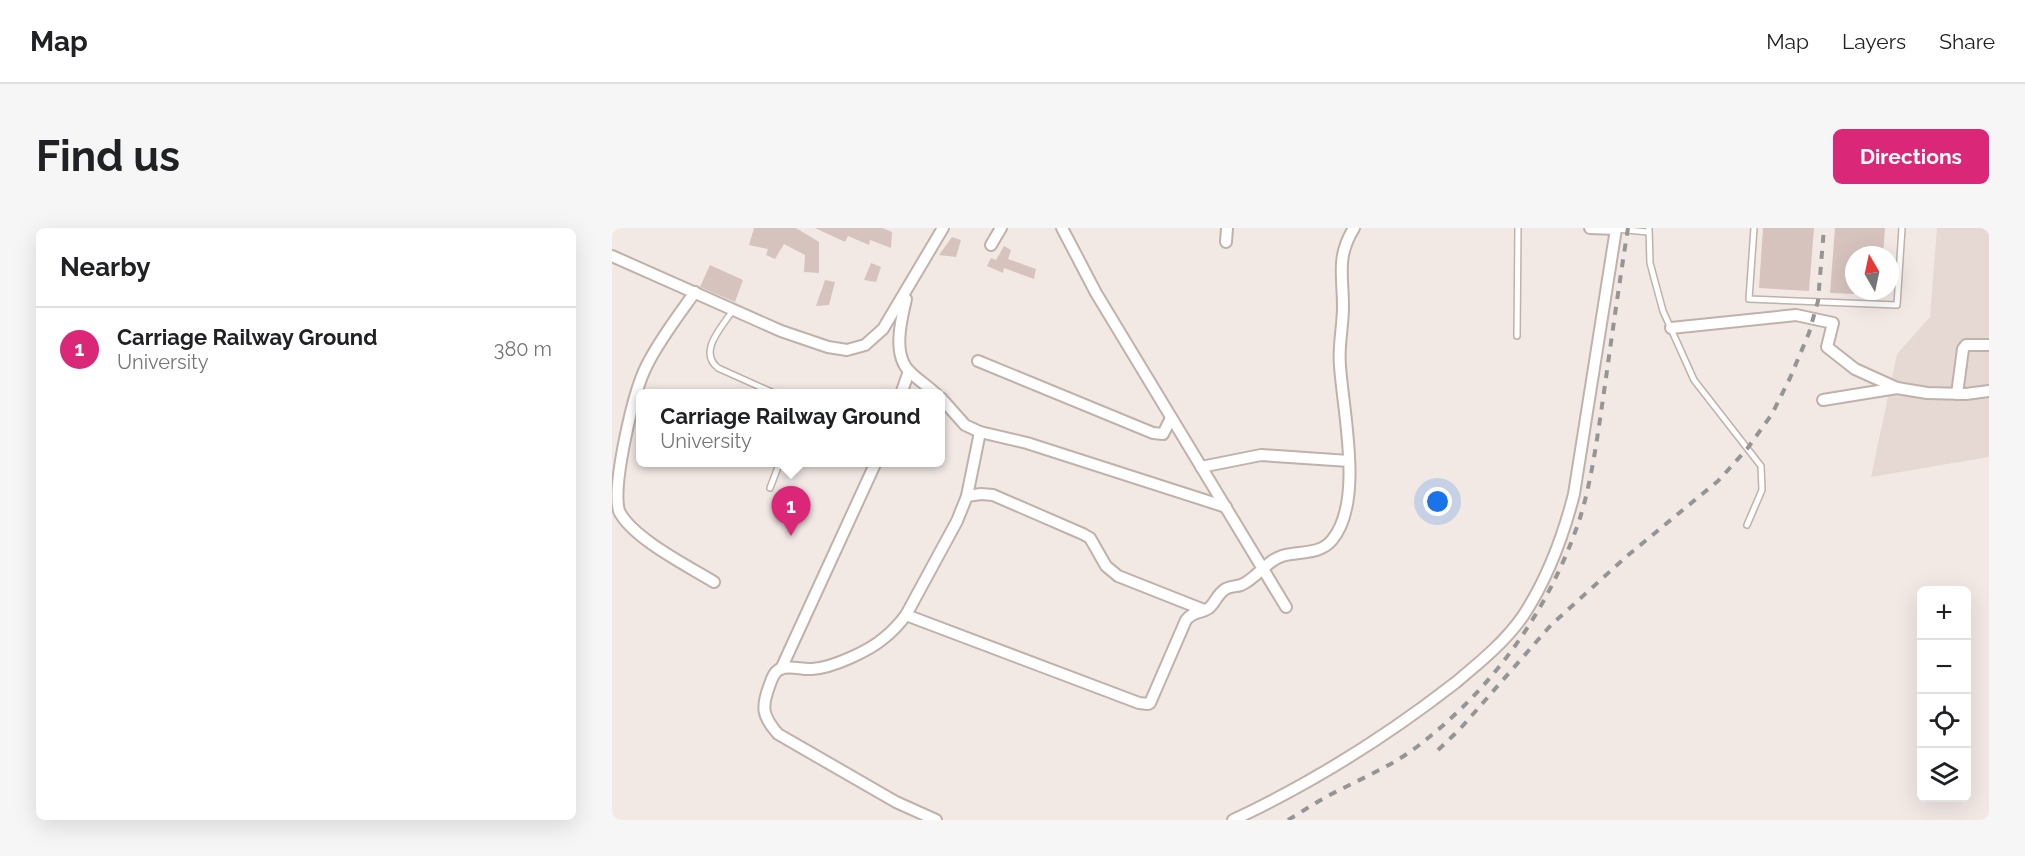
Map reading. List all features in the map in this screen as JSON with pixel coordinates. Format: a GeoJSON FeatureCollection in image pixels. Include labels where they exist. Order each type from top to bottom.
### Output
{"type":"FeatureCollection","features":[{"type":"Feature","properties":{"kind":"street"},"geometry":{"type":"LineString","coordinates":[[612,256],[790,334],[828,347],[847,350],[865,345],[883,329],[943,228]]}},
{"type":"Feature","properties":{"kind":"street"},"geometry":{"type":"LineString","coordinates":[[991,245],[1000,228]]}},
{"type":"Feature","properties":{"kind":"street"},"geometry":{"type":"LineString","coordinates":[[1062,228],[1096,293],[1286,607]]}},
{"type":"Feature","properties":{"kind":"street"},"geometry":{"type":"LineString","coordinates":[[1226,242],[1227,228]]}},
{"type":"Feature","properties":{"kind":"street"},"geometry":{"type":"LineString","coordinates":[[906,615],[1148,704],[1186,620],[1191,614],[1210,607],[1221,592],[1241,585],[1280,556],[1324,547],[1332,540],[1339,528],[1349,491],[1349,461],[1339,345],[1343,306],[1341,263],[1345,243],[1354,228]]}},
{"type":"Feature","properties":{"kind":"street"},"geometry":{"type":"LineString","coordinates":[[1233,820],[1308,781],[1432,701],[1488,656],[1522,617],[1545,578],[1563,536],[1574,494],[1616,229],[1590,228]]}},
{"type":"Feature","properties":{"kind":"street"},"geometry":{"type":"LineString","coordinates":[[909,288],[902,316],[901,358],[909,371],[931,389]]}},
{"type":"Feature","properties":{"kind":"street"},"geometry":{"type":"LineString","coordinates":[[637,389],[646,365],[695,292]]}},
{"type":"Feature","properties":{"kind":"street"},"geometry":{"type":"LineString","coordinates":[[1671,328],[1796,315],[1813,318],[1833,323],[1827,347],[1856,369],[1897,388],[1927,393],[1957,394],[1989,391]]}},
{"type":"Feature","properties":{"kind":"street"},"geometry":{"type":"LineString","coordinates":[[1957,394],[1963,348],[1971,344],[1989,345]]}},
{"type":"Feature","properties":{"kind":"street"},"geometry":{"type":"LineString","coordinates":[[978,361],[1153,433],[1162,434],[1171,418]]}},
{"type":"Feature","properties":{"kind":"street"},"geometry":{"type":"LineString","coordinates":[[902,389],[909,371]]}},
{"type":"Feature","properties":{"kind":"street"},"geometry":{"type":"LineString","coordinates":[[1823,400],[1897,388]]}},
{"type":"Feature","properties":{"kind":"street"},"geometry":{"type":"LineString","coordinates":[[636,393],[615,480],[618,511],[630,528],[714,582]]}},
{"type":"Feature","properties":{"kind":"street"},"geometry":{"type":"LineString","coordinates":[[945,402],[965,425],[980,432],[1027,443],[1227,507]]}},
{"type":"Feature","properties":{"kind":"street"},"geometry":{"type":"LineString","coordinates":[[781,669],[811,670],[826,667],[883,640],[898,626],[957,521],[967,496],[980,432]]}},
{"type":"Feature","properties":{"kind":"street"},"geometry":{"type":"LineString","coordinates":[[1201,467],[1261,455],[1349,461]]}},
{"type":"Feature","properties":{"kind":"street"},"geometry":{"type":"LineString","coordinates":[[874,467],[781,669],[774,675],[765,699],[764,713],[768,723],[778,734],[896,802],[936,820]]}},
{"type":"Feature","properties":{"kind":"street"},"geometry":{"type":"LineString","coordinates":[[967,496],[993,495],[1083,534],[1090,538],[1106,566],[1118,576],[1204,610]]}},
{"type":"Feature","properties":{"kind":"lane"},"geometry":{"type":"LineString","coordinates":[[1517,336],[1518,228]]}},
{"type":"Feature","properties":{"kind":"lane"},"geometry":{"type":"LineString","coordinates":[[1754,228],[1749,299],[1897,305],[1902,228]]}},
{"type":"Feature","properties":{"kind":"lane"},"geometry":{"type":"LineString","coordinates":[[1616,229],[1648,230],[1650,263],[1663,310],[1694,380],[1761,465],[1762,490],[1747,525]]}},
{"type":"Feature","properties":{"kind":"lane"},"geometry":{"type":"LineString","coordinates":[[734,310],[710,346],[711,363],[767,389]]}},
{"type":"Feature","properties":{"kind":"lane"},"geometry":{"type":"LineString","coordinates":[[770,488],[778,467]]}},
{"type":"Feature","properties":{"kind":"shaded area"},"geometry":{"type":"Polygon","coordinates":[[[1937,228],[1989,228],[1989,457],[1871,477],[1897,354],[1930,317],[1937,228]]]}},
{"type":"Feature","properties":{"kind":"building"},"geometry":{"type":"Polygon","coordinates":[[[754,228],[796,228],[819,242],[819,273],[804,272],[805,255],[784,244],[775,259],[766,255],[768,249],[749,245],[754,228]]]}},
{"type":"Feature","properties":{"kind":"building"},"geometry":{"type":"Polygon","coordinates":[[[815,228],[882,228],[892,232],[891,248],[870,240],[869,245],[848,236],[845,242],[815,228]]]}},
{"type":"Feature","properties":{"kind":"building"},"geometry":{"type":"Polygon","coordinates":[[[1763,228],[1814,228],[1809,291],[1759,288],[1763,228]]]}},
{"type":"Feature","properties":{"kind":"building"},"geometry":{"type":"Polygon","coordinates":[[[1835,228],[1885,228],[1884,246],[1845,246],[1845,294],[1830,293],[1835,228]]]}},
{"type":"Feature","properties":{"kind":"building"},"geometry":{"type":"Polygon","coordinates":[[[952,237],[961,240],[956,257],[939,255],[952,237]]]}},
{"type":"Feature","properties":{"kind":"building"},"geometry":{"type":"Polygon","coordinates":[[[1004,246],[1011,250],[1008,259],[1036,269],[1034,279],[1004,268],[1003,273],[987,266],[991,258],[996,260],[1004,246]]]}},
{"type":"Feature","properties":{"kind":"building"},"geometry":{"type":"Polygon","coordinates":[[[871,263],[881,267],[876,282],[864,280],[871,263]]]}},
{"type":"Feature","properties":{"kind":"building"},"geometry":{"type":"Polygon","coordinates":[[[710,265],[743,280],[735,302],[700,287],[710,265]]]}},
{"type":"Feature","properties":{"kind":"building"},"geometry":{"type":"Polygon","coordinates":[[[825,280],[835,282],[829,305],[816,306],[825,280]]]}},
{"type":"Feature","properties":{"kind":"railway"},"geometry":{"type":"LineString","coordinates":[[1288,820],[1331,794],[1395,762],[1418,746],[1445,723],[1493,674],[1515,647],[1534,618],[1565,557],[1587,494],[1628,228]]}},
{"type":"Feature","properties":{"kind":"railway"},"geometry":{"type":"LineString","coordinates":[[1438,750],[1460,729],[1551,625],[1627,556],[1718,481],[1747,449],[1772,414],[1809,333],[1818,301],[1824,228]]}},
{"type":"Feature","properties":{"kind":"place","name":"Carriage Railway Ground"},"geometry":{"type":"Point","coordinates":[791,536]}}]}
